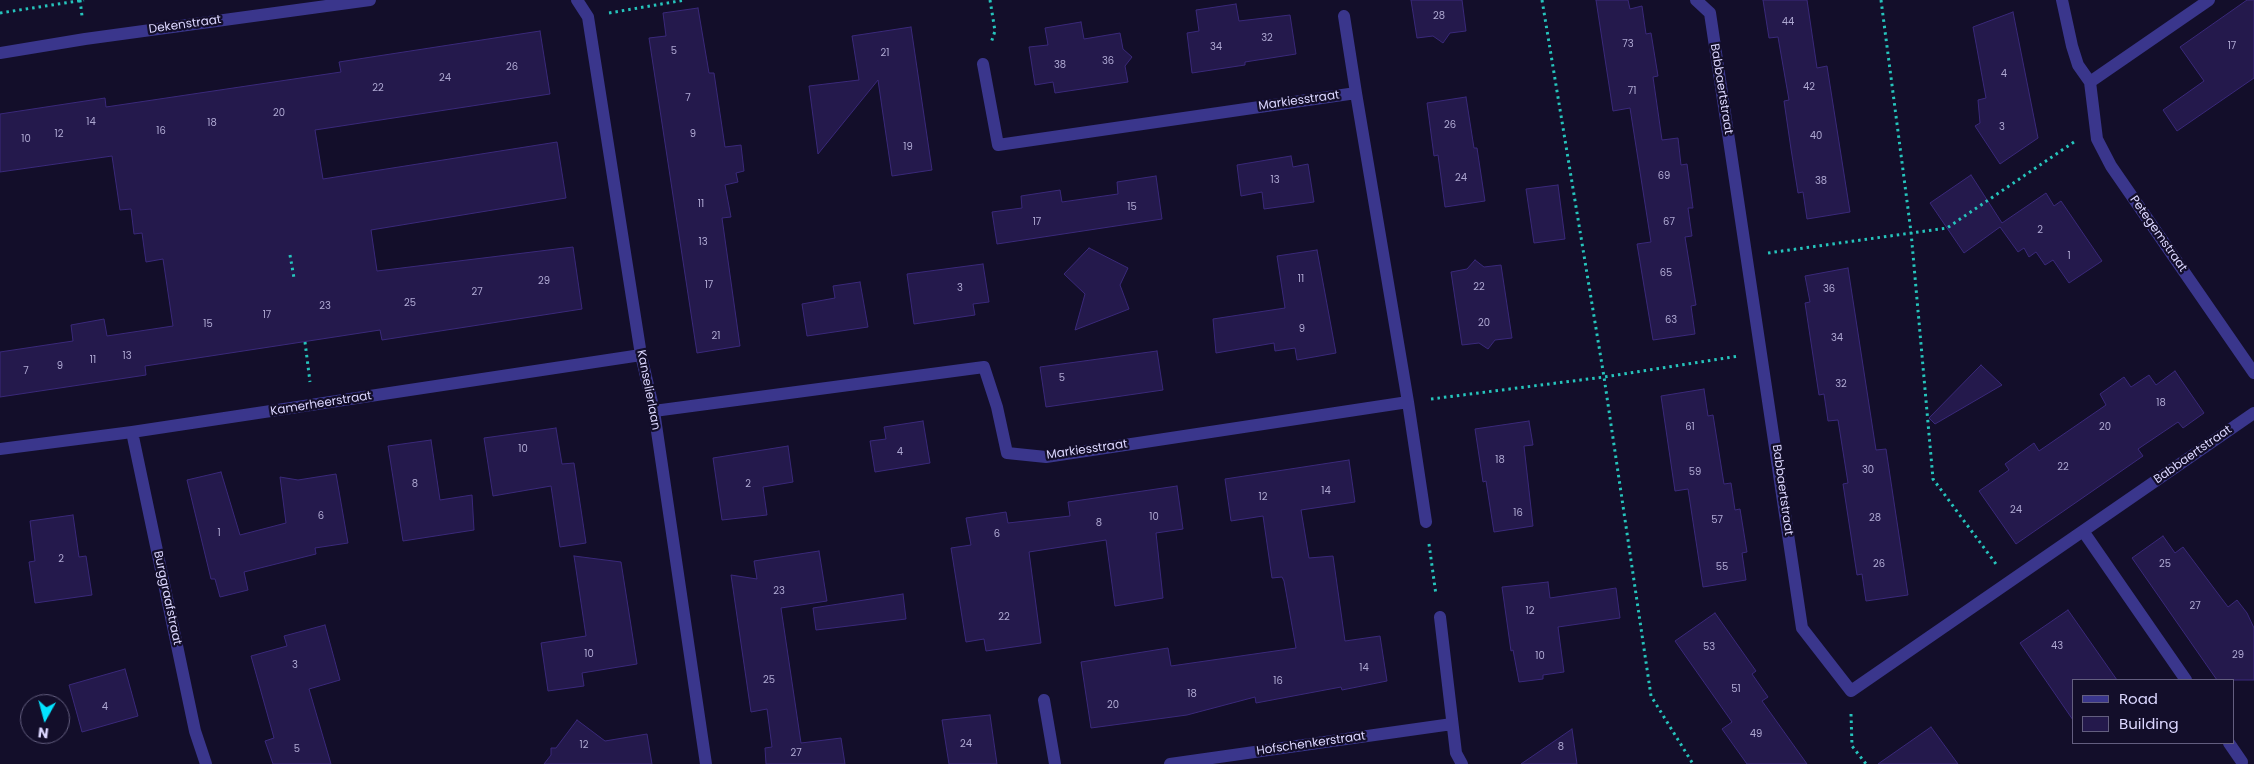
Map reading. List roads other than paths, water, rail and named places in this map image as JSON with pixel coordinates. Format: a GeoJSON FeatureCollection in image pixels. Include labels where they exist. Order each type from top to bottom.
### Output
{"type":"FeatureCollection","features":[{"type":"Feature","properties":{"kind":"street","name":"Dekenstraat"},"geometry":{"type":"LineString","coordinates":[[0,53],[86,39],[370,0]]}},
{"type":"Feature","properties":{"kind":"street","name":"Kanselierlaan"},"geometry":{"type":"LineString","coordinates":[[577,0],[588,17],[641,356],[654,411],[706,764]]}},
{"type":"Feature","properties":{"kind":"street","name":"Babbaertstraat"},"geometry":{"type":"LineString","coordinates":[[1696,0],[1710,14],[1802,628],[1851,691],[2254,413]]}},
{"type":"Feature","properties":{"kind":"street","name":"Petegemstraat"},"geometry":{"type":"LineString","coordinates":[[2062,0],[2078,65],[2090,82],[2097,139],[2111,166],[2254,373]]}},
{"type":"Feature","properties":{"kind":"street"},"geometry":{"type":"LineString","coordinates":[[2090,82],[2209,0]]}},
{"type":"Feature","properties":{"kind":"street","name":"Markiesstraat"},"geometry":{"type":"LineString","coordinates":[[1344,16],[1426,522]]}},
{"type":"Feature","properties":{"kind":"street","name":"Markiesstraat"},"geometry":{"type":"LineString","coordinates":[[983,64],[998,145],[1356,93]]}},
{"type":"Feature","properties":{"kind":"street","name":"Kamerheerstraat"},"geometry":{"type":"LineString","coordinates":[[0,449],[132,432],[641,356]]}},
{"type":"Feature","properties":{"kind":"street","name":"Markiesstraat"},"geometry":{"type":"LineString","coordinates":[[654,411],[984,367],[997,407],[1007,453],[1046,457],[1408,402]]}},
{"type":"Feature","properties":{"kind":"street","name":"Burggraafstraat"},"geometry":{"type":"LineString","coordinates":[[132,432],[196,731],[206,764]]}},
{"type":"Feature","properties":{"kind":"street"},"geometry":{"type":"LineString","coordinates":[[2083,531],[2185,679]]}},
{"type":"Feature","properties":{"kind":"street"},"geometry":{"type":"LineString","coordinates":[[1440,618],[1456,754],[1462,764]]}},
{"type":"Feature","properties":{"kind":"street"},"geometry":{"type":"LineString","coordinates":[[1044,700],[1055,764]]}},
{"type":"Feature","properties":{"kind":"street","name":"Hofschenkerstraat"},"geometry":{"type":"LineString","coordinates":[[1170,764],[1452,724]]}},
{"type":"Feature","properties":{"kind":"street"},"geometry":{"type":"LineString","coordinates":[[2230,744],[2242,762]]}}]}
